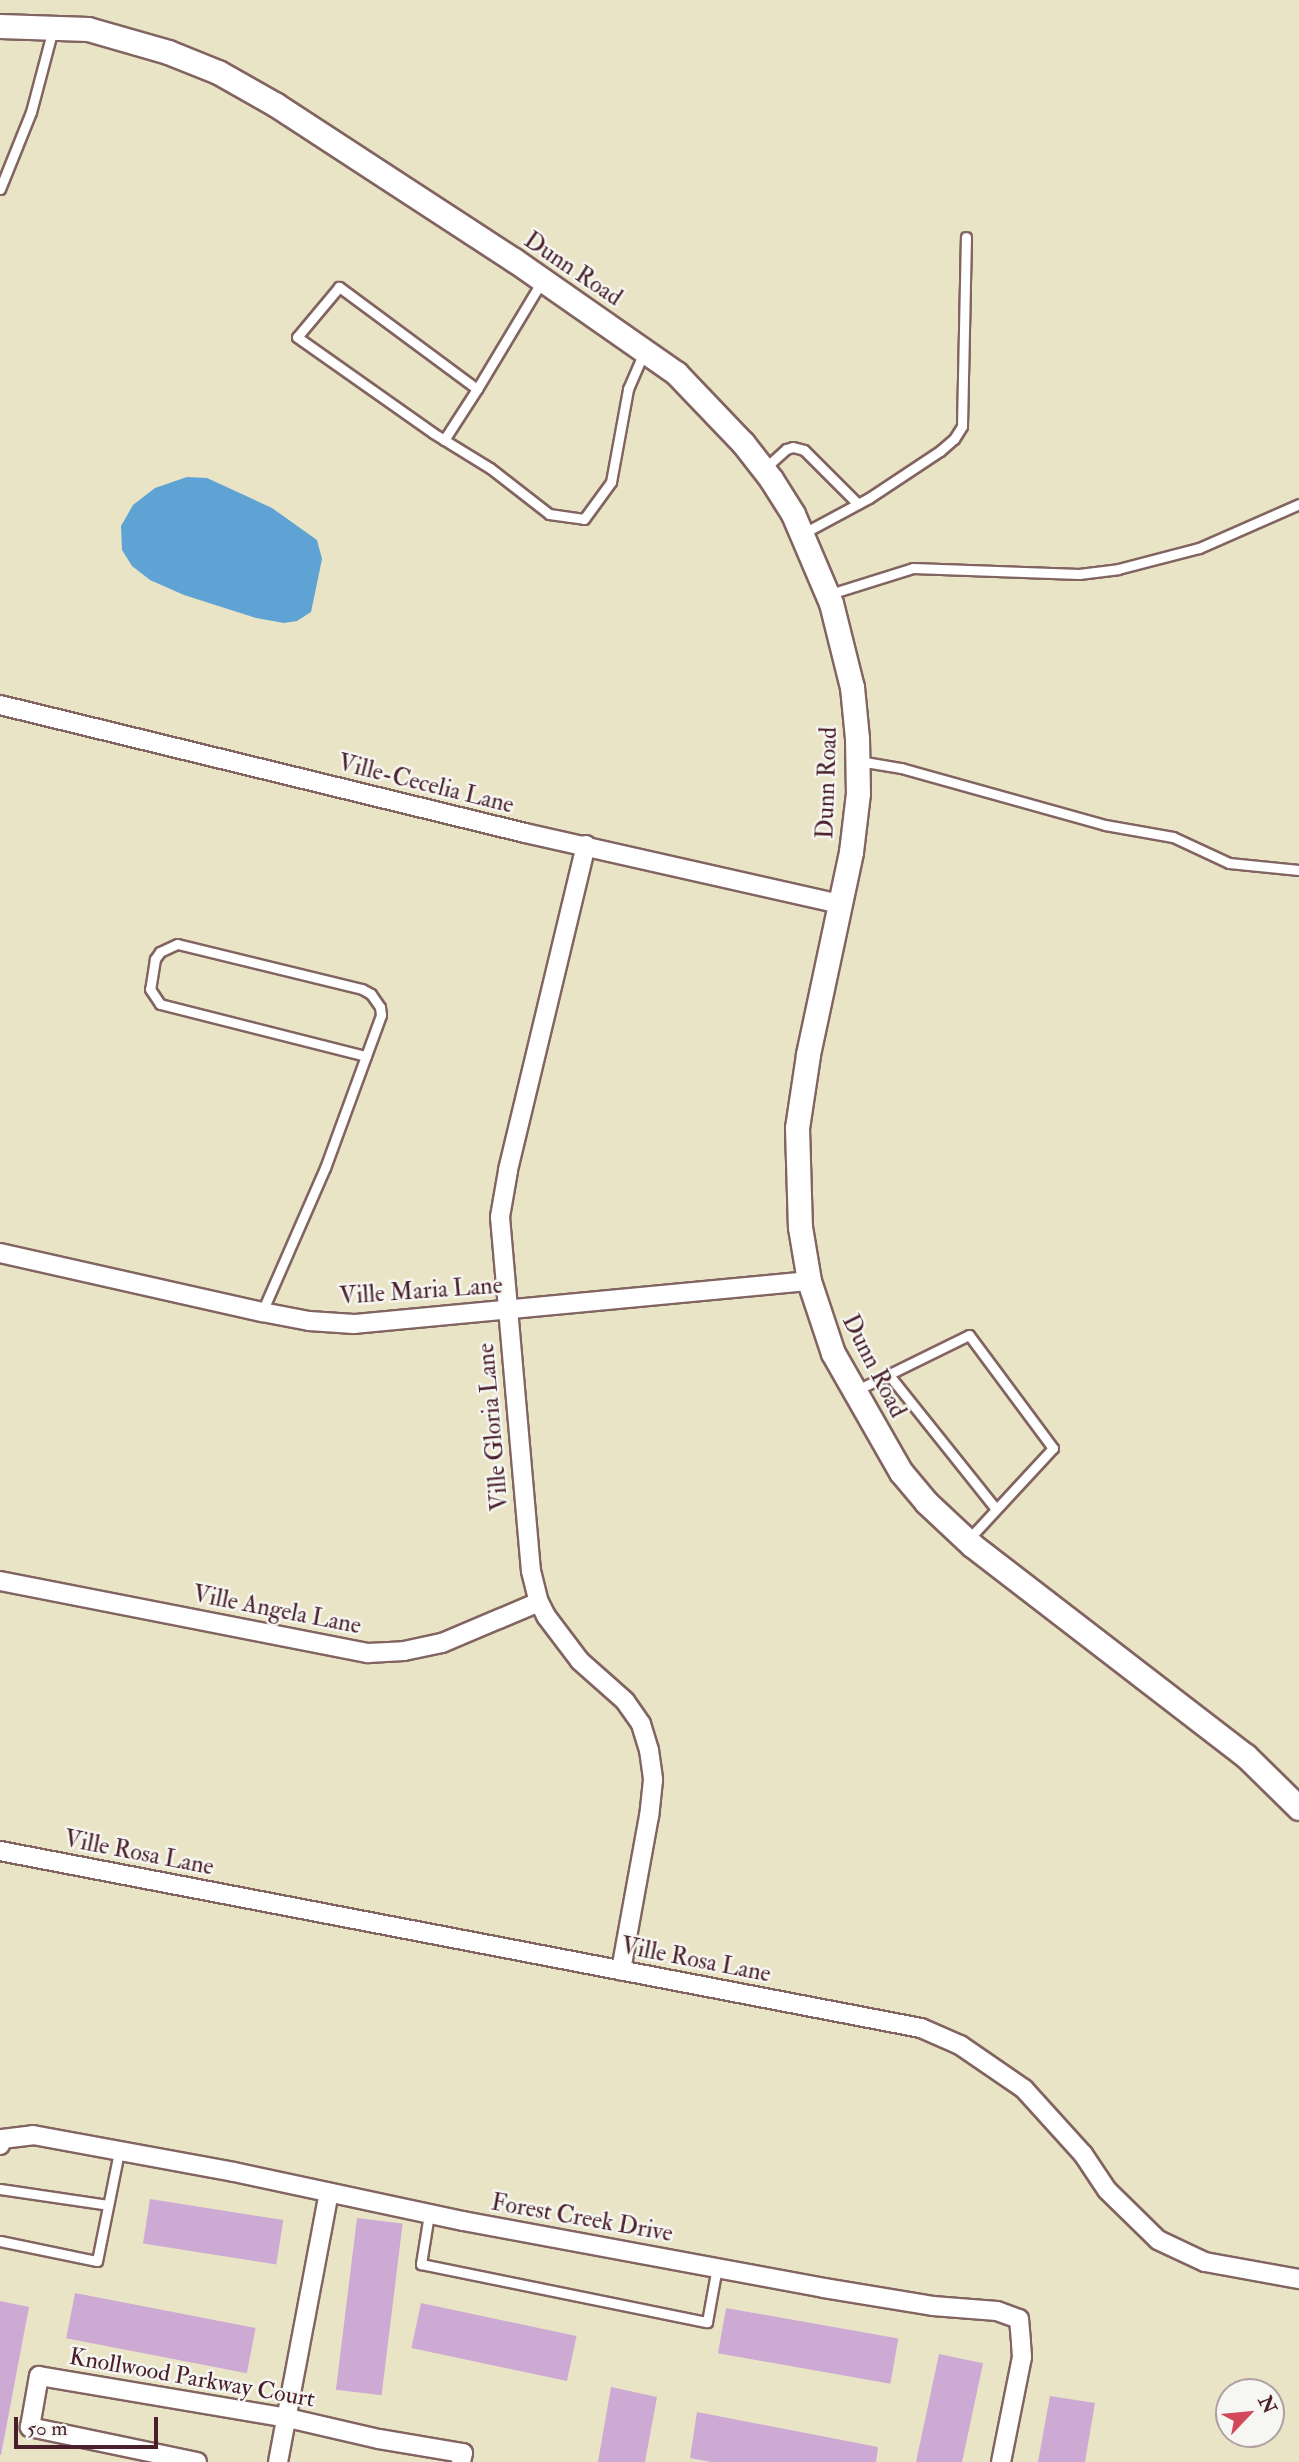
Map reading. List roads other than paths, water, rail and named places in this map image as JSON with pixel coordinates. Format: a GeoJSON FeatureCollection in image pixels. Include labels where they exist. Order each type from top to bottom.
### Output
{"type":"FeatureCollection","features":[{"type":"Feature","properties":{"kind":"street","name":"Dunn Road"},"geometry":{"type":"LineString","coordinates":[[0,26],[88,29],[168,52],[218,72],[330,139],[676,373],[764,470],[802,534],[828,595],[852,687],[858,761],[853,841],[808,1055],[797,1128],[800,1227],[809,1281],[833,1353],[901,1472],[967,1541],[1246,1756],[1299,1808]]}},
{"type":"Feature","properties":{"kind":"street","name":"Ville-Cecelia Lane"},"geometry":{"type":"LineString","coordinates":[[0,705],[841,904]]}},
{"type":"Feature","properties":{"kind":"street","name":"Ville Gloria Lane"},"geometry":{"type":"LineString","coordinates":[[586,845],[500,1217],[531,1572],[539,1602],[546,1616],[580,1661],[625,1701],[641,1724],[649,1750],[653,1780],[649,1816],[621,1970]]}},
{"type":"Feature","properties":{"kind":"street","name":"Ville Maria Lane"},"geometry":{"type":"LineString","coordinates":[[0,1253],[262,1312],[310,1321],[354,1324],[809,1281]]}},
{"type":"Feature","properties":{"kind":"street","name":"Ville Angela Lane"},"geometry":{"type":"LineString","coordinates":[[0,1581],[368,1653],[404,1651],[442,1643],[539,1602]]}},
{"type":"Feature","properties":{"kind":"street","name":"Ville Rosa Lane"},"geometry":{"type":"LineString","coordinates":[[0,1851],[920,2028],[960,2045],[1024,2089],[1083,2154],[1107,2190],[1158,2240],[1205,2262],[1299,2279]]}},
{"type":"Feature","properties":{"kind":"street","name":"Forest Creek Drive"},"geometry":{"type":"LineString","coordinates":[[0,2145],[2,2139],[33,2136],[716,2267],[933,2306],[997,2311],[1018,2319],[1022,2357],[1001,2462]]}},
{"type":"Feature","properties":{"kind":"street"},"geometry":{"type":"LineString","coordinates":[[278,2462],[329,2193]]}},
{"type":"Feature","properties":{"kind":"street","name":"Knollwood Parkway Court"},"geometry":{"type":"LineString","coordinates":[[197,2462],[30,2427],[39,2376],[288,2418],[379,2439],[463,2453],[461,2462]]}},
{"type":"Feature","properties":{"kind":"lane"},"geometry":{"type":"LineString","coordinates":[[0,189],[31,112],[54,27]]}},
{"type":"Feature","properties":{"kind":"lane"},"geometry":{"type":"LineString","coordinates":[[802,534],[858,504],[940,452],[954,439],[962,426],[966,237]]}},
{"type":"Feature","properties":{"kind":"lane"},"geometry":{"type":"LineString","coordinates":[[444,440],[542,280]]}},
{"type":"Feature","properties":{"kind":"lane"},"geometry":{"type":"LineString","coordinates":[[477,389],[340,287],[297,337],[444,440],[490,468],[550,514],[584,519],[611,482],[628,389],[645,351]]}},
{"type":"Feature","properties":{"kind":"lane"},"geometry":{"type":"LineString","coordinates":[[764,470],[786,449],[793,447],[804,450],[858,504]]}},
{"type":"Feature","properties":{"kind":"lane"},"geometry":{"type":"LineString","coordinates":[[828,595],[913,568],[1079,574],[1118,569],[1199,548],[1299,504]]}},
{"type":"Feature","properties":{"kind":"lane"},"geometry":{"type":"LineString","coordinates":[[858,761],[901,768],[1105,825],[1172,836],[1229,863],[1299,870]]}},
{"type":"Feature","properties":{"kind":"lane"},"geometry":{"type":"LineString","coordinates":[[262,1312],[325,1168],[366,1056],[381,1015],[376,1000],[362,989],[177,944],[160,952],[155,959],[150,989],[160,1004],[366,1056]]}},
{"type":"Feature","properties":{"kind":"lane"},"geometry":{"type":"LineString","coordinates":[[853,1392],[969,1335],[1054,1448],[967,1541]]}},
{"type":"Feature","properties":{"kind":"lane"},"geometry":{"type":"LineString","coordinates":[[888,1375],[996,1509]]}},
{"type":"Feature","properties":{"kind":"lane"},"geometry":{"type":"LineString","coordinates":[[0,2241],[97,2261],[119,2152]]}},
{"type":"Feature","properties":{"kind":"lane"},"geometry":{"type":"LineString","coordinates":[[0,2189],[108,2205]]}},
{"type":"Feature","properties":{"kind":"lane"},"geometry":{"type":"LineString","coordinates":[[429,2214],[421,2264],[707,2322],[716,2267]]}},
{"type":"Feature","properties":{"kind":"water"},"geometry":{"type":"Polygon","coordinates":[[[187,477],[207,478],[272,508],[317,540],[322,559],[311,612],[297,621],[284,623],[256,618],[184,595],[150,580],[132,566],[122,550],[121,526],[133,505],[155,488],[187,477]]]}}]}
